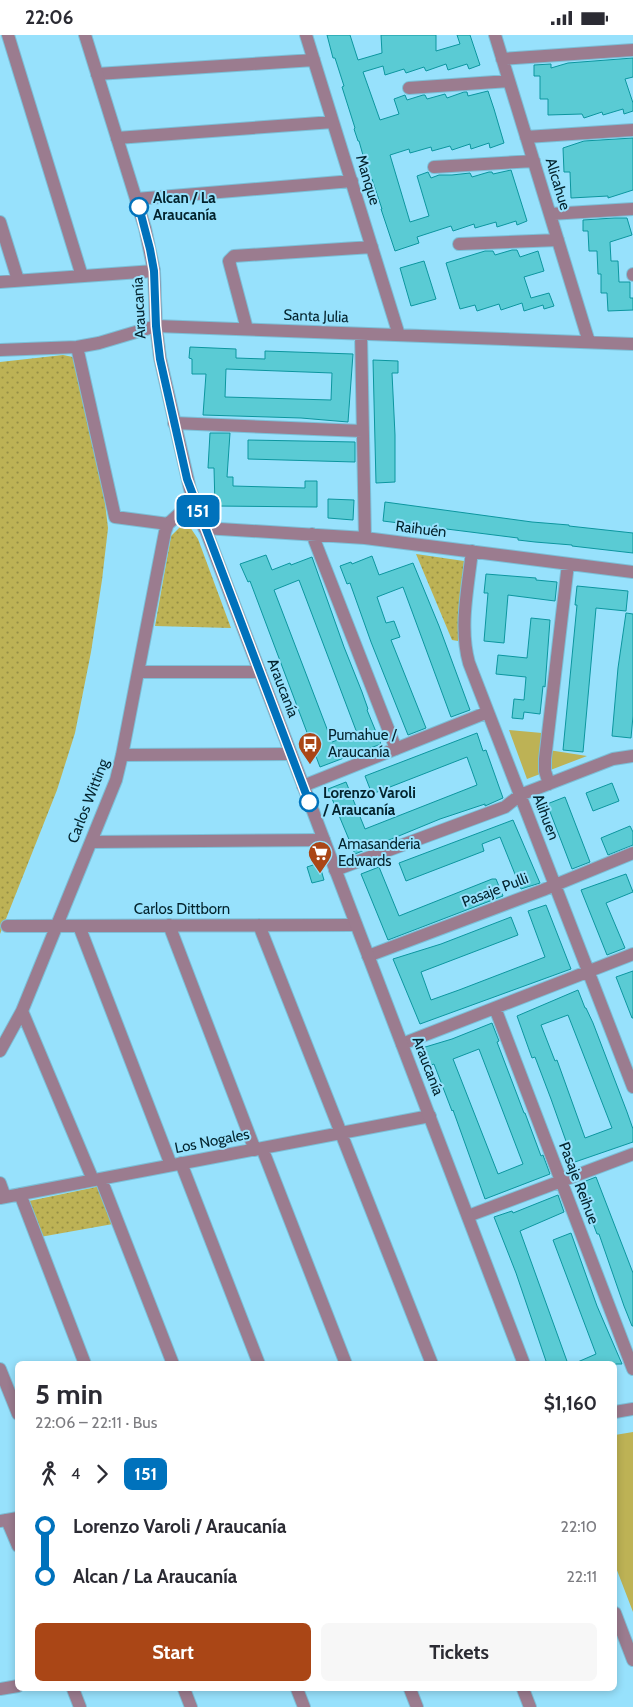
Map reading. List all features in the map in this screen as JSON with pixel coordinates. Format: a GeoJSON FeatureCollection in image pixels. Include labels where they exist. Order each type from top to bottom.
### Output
{"type":"FeatureCollection","features":[{"type":"Feature","properties":{"kind":"street"},"geometry":{"type":"LineString","coordinates":[[8,35],[82,276]]}},
{"type":"Feature","properties":{"kind":"street","name":"Araucanía"},"geometry":{"type":"LineString","coordinates":[[85,35],[149,242],[154,271],[156,326],[160,359],[187,479],[204,528],[523,1361]]}},
{"type":"Feature","properties":{"kind":"street","name":"Manque"},"geometry":{"type":"LineString","coordinates":[[306,35],[399,335]]}},
{"type":"Feature","properties":{"kind":"street","name":"Alicahue"},"geometry":{"type":"LineString","coordinates":[[494,35],[589,342]]}},
{"type":"Feature","properties":{"kind":"street"},"geometry":{"type":"LineString","coordinates":[[502,59],[633,50]]}},
{"type":"Feature","properties":{"kind":"street"},"geometry":{"type":"LineString","coordinates":[[97,74],[314,60]]}},
{"type":"Feature","properties":{"kind":"street"},"geometry":{"type":"LineString","coordinates":[[409,88],[509,81]]}},
{"type":"Feature","properties":{"kind":"street"},"geometry":{"type":"LineString","coordinates":[[117,138],[333,122]]}},
{"type":"Feature","properties":{"kind":"street"},"geometry":{"type":"LineString","coordinates":[[526,137],[633,129]]}},
{"type":"Feature","properties":{"kind":"street"},"geometry":{"type":"LineString","coordinates":[[434,167],[534,161]]}},
{"type":"Feature","properties":{"kind":"street"},"geometry":{"type":"LineString","coordinates":[[136,199],[352,181]]}},
{"type":"Feature","properties":{"kind":"street"},"geometry":{"type":"LineString","coordinates":[[550,214],[633,209]]}},
{"type":"Feature","properties":{"kind":"street"},"geometry":{"type":"LineString","coordinates":[[0,222],[18,280]]}},
{"type":"Feature","properties":{"kind":"street"},"geometry":{"type":"LineString","coordinates":[[460,244],[558,240]]}},
{"type":"Feature","properties":{"kind":"street"},"geometry":{"type":"LineString","coordinates":[[247,329],[230,265],[230,261],[234,256],[372,247]]}},
{"type":"Feature","properties":{"kind":"street"},"geometry":{"type":"LineString","coordinates":[[0,282],[154,271]]}},
{"type":"Feature","properties":{"kind":"street","name":"Santa Julia"},"geometry":{"type":"LineString","coordinates":[[0,350],[77,347],[99,343],[156,326],[633,344]]}},
{"type":"Feature","properties":{"kind":"street"},"geometry":{"type":"LineString","coordinates":[[361,334],[365,538]]}},
{"type":"Feature","properties":{"kind":"street"},"geometry":{"type":"LineString","coordinates":[[77,347],[115,517],[168,524],[194,500]]}},
{"type":"Feature","properties":{"kind":"street"},"geometry":{"type":"LineString","coordinates":[[174,423],[362,431]]}},
{"type":"Feature","properties":{"kind":"street","name":"Carlos Witting"},"geometry":{"type":"LineString","coordinates":[[0,1051],[22,1011],[116,780],[165,531],[168,524]]}},
{"type":"Feature","properties":{"kind":"street","name":"Raihuén"},"geometry":{"type":"LineString","coordinates":[[204,528],[365,538],[633,572]]}},
{"type":"Feature","properties":{"kind":"street"},"geometry":{"type":"LineString","coordinates":[[312,535],[396,749]]}},
{"type":"Feature","properties":{"kind":"street","name":"Alihuen"},"geometry":{"type":"LineString","coordinates":[[472,551],[464,632],[465,647],[588,972],[627,1056],[633,1087]]}},
{"type":"Feature","properties":{"kind":"street"},"geometry":{"type":"LineString","coordinates":[[549,784],[545,771],[545,759],[568,564]]}},
{"type":"Feature","properties":{"kind":"street"},"geometry":{"type":"LineString","coordinates":[[138,672],[260,672]]}},
{"type":"Feature","properties":{"kind":"street"},"geometry":{"type":"LineString","coordinates":[[303,786],[488,712]]}},
{"type":"Feature","properties":{"kind":"street"},"geometry":{"type":"LineString","coordinates":[[122,755],[291,753]]}},
{"type":"Feature","properties":{"kind":"street"},"geometry":{"type":"LineString","coordinates":[[335,870],[505,807],[520,795],[613,759],[633,756]]}},
{"type":"Feature","properties":{"kind":"street"},"geometry":{"type":"LineString","coordinates":[[91,842],[324,841]]}},
{"type":"Feature","properties":{"kind":"street","name":"Pasaje Pulli"},"geometry":{"type":"LineString","coordinates":[[368,956],[633,853]]}},
{"type":"Feature","properties":{"kind":"street"},"geometry":{"type":"LineString","coordinates":[[169,925],[345,1361]]}},
{"type":"Feature","properties":{"kind":"street"},"geometry":{"type":"LineString","coordinates":[[259,925],[431,1361]]}},
{"type":"Feature","properties":{"kind":"street","name":"Carlos Dittborn"},"geometry":{"type":"LineString","coordinates":[[7,926],[356,925]]}},
{"type":"Feature","properties":{"kind":"street"},"geometry":{"type":"LineString","coordinates":[[79,926],[258,1361]]}},
{"type":"Feature","properties":{"kind":"street"},"geometry":{"type":"LineString","coordinates":[[402,1044],[633,954]]}},
{"type":"Feature","properties":{"kind":"street","name":"Pasaje Reihue"},"geometry":{"type":"LineString","coordinates":[[494,1008],[633,1369]]}},
{"type":"Feature","properties":{"kind":"street"},"geometry":{"type":"LineString","coordinates":[[22,1011],[97,1180],[172,1361]]}},
{"type":"Feature","properties":{"kind":"street","name":"Los Nogales"},"geometry":{"type":"LineString","coordinates":[[3,1197],[430,1116]]}},
{"type":"Feature","properties":{"kind":"street"},"geometry":{"type":"LineString","coordinates":[[468,1215],[633,1154]]}},
{"type":"Feature","properties":{"kind":"street"},"geometry":{"type":"LineString","coordinates":[[0,1183],[3,1197]]}},
{"type":"Feature","properties":{"kind":"street"},"geometry":{"type":"LineString","coordinates":[[20,1194],[85,1361]]}},
{"type":"Feature","properties":{"kind":"street"},"geometry":{"type":"LineString","coordinates":[[0,1369],[15,1406]]}},
{"type":"Feature","properties":{"kind":"street"},"geometry":{"type":"LineString","coordinates":[[617,1412],[633,1409]]}},
{"type":"Feature","properties":{"kind":"street"},"geometry":{"type":"LineString","coordinates":[[8,1520],[15,1538]]}},
{"type":"Feature","properties":{"kind":"street"},"geometry":{"type":"LineString","coordinates":[[617,1618],[633,1660]]}},
{"type":"Feature","properties":{"kind":"street"},"geometry":{"type":"LineString","coordinates":[[0,1689],[15,1686]]}},
{"type":"Feature","properties":{"kind":"street"},"geometry":{"type":"LineString","coordinates":[[74,1691],[80,1707]]}},
{"type":"Feature","properties":{"kind":"street"},"geometry":{"type":"LineString","coordinates":[[185,1691],[191,1707]]}},
{"type":"Feature","properties":{"kind":"street"},"geometry":{"type":"LineString","coordinates":[[298,1691],[304,1707]]}},
{"type":"Feature","properties":{"kind":"street"},"geometry":{"type":"LineString","coordinates":[[411,1691],[417,1707]]}},
{"type":"Feature","properties":{"kind":"street"},"geometry":{"type":"LineString","coordinates":[[524,1691],[530,1707]]}},
{"type":"Feature","properties":{"kind":"shaded area"},"geometry":{"type":"Polygon","coordinates":[[[63,355],[73,357],[103,486],[108,528],[91,652],[75,733],[57,790],[0,934],[0,362],[63,355]]]}},
{"type":"Feature","properties":{"kind":"shaded area"},"geometry":{"type":"Polygon","coordinates":[[[186,521],[198,539],[231,628],[155,626],[171,536],[186,521]]]}},
{"type":"Feature","properties":{"kind":"shaded area"},"geometry":{"type":"Polygon","coordinates":[[[416,554],[464,561],[458,641],[452,640],[416,554]]]}},
{"type":"Feature","properties":{"kind":"shaded area"},"geometry":{"type":"Polygon","coordinates":[[[509,730],[542,733],[542,749],[587,756],[527,779],[509,730]]]}},
{"type":"Feature","properties":{"kind":"shaded area"},"geometry":{"type":"Polygon","coordinates":[[[101,1186],[113,1224],[40,1237],[29,1201],[101,1186]]]}},
{"type":"Feature","properties":{"kind":"shaded area"},"geometry":{"type":"Polygon","coordinates":[[[633,1432],[633,1612],[617,1570],[617,1435],[633,1432]]]}},
{"type":"Feature","properties":{"kind":"building"},"geometry":{"type":"Polygon","coordinates":[[[327,35],[350,35],[358,60],[382,53],[381,35],[436,35],[436,51],[460,44],[457,35],[470,35],[480,65],[469,69],[467,64],[448,70],[446,64],[426,71],[424,67],[406,73],[404,69],[385,75],[383,66],[363,72],[380,120],[399,114],[394,99],[405,95],[407,100],[423,95],[427,99],[445,94],[447,98],[464,92],[467,92],[468,96],[488,91],[494,109],[504,143],[490,148],[489,143],[471,149],[470,144],[452,150],[450,146],[432,151],[431,147],[410,153],[409,149],[390,155],[410,222],[429,216],[417,176],[428,172],[431,178],[439,175],[470,173],[472,177],[489,172],[493,174],[511,170],[527,221],[517,225],[516,221],[497,227],[496,222],[475,228],[474,224],[453,231],[451,226],[417,237],[419,243],[395,251],[372,179],[370,180],[342,87],[344,86],[335,58],[333,58],[327,35]]]}},
{"type":"Feature","properties":{"kind":"building"},"geometry":{"type":"Polygon","coordinates":[[[633,58],[633,77],[625,79],[633,103],[633,111],[624,114],[623,109],[603,115],[602,112],[584,118],[582,114],[548,115],[548,99],[540,99],[540,76],[534,76],[534,65],[551,64],[551,68],[568,63],[633,58]]]}},
{"type":"Feature","properties":{"kind":"building"},"geometry":{"type":"Polygon","coordinates":[[[633,138],[633,190],[608,198],[608,196],[571,198],[570,172],[564,172],[563,148],[584,141],[633,138]]]}},
{"type":"Feature","properties":{"kind":"building"},"geometry":{"type":"Polygon","coordinates":[[[627,218],[632,235],[610,242],[611,261],[618,261],[619,282],[630,282],[630,298],[633,298],[633,310],[608,311],[607,293],[601,293],[601,274],[598,274],[597,251],[589,251],[588,231],[583,231],[583,220],[627,218]]]}},
{"type":"Feature","properties":{"kind":"building"},"geometry":{"type":"Polygon","coordinates":[[[517,250],[520,257],[538,251],[544,271],[524,277],[531,298],[549,293],[554,306],[544,309],[543,305],[524,311],[522,303],[501,310],[499,304],[477,311],[475,305],[460,309],[446,263],[485,251],[493,251],[495,255],[517,250]]]}},
{"type":"Feature","properties":{"kind":"building"},"geometry":{"type":"Polygon","coordinates":[[[424,261],[436,299],[411,306],[400,268],[424,261]]]}},
{"type":"Feature","properties":{"kind":"building"},"geometry":{"type":"Polygon","coordinates":[[[190,347],[236,349],[236,358],[265,359],[265,351],[353,354],[348,422],[301,418],[203,415],[206,374],[192,374],[192,359],[189,358],[190,347]],[[226,369],[225,397],[331,400],[332,373],[226,369]]]}},
{"type":"Feature","properties":{"kind":"building"},"geometry":{"type":"Polygon","coordinates":[[[373,360],[398,361],[398,373],[392,373],[395,482],[376,483],[373,360]]]}},
{"type":"Feature","properties":{"kind":"building"},"geometry":{"type":"Polygon","coordinates":[[[210,433],[230,433],[227,477],[233,477],[233,486],[305,488],[305,481],[317,481],[317,507],[215,506],[214,468],[208,468],[210,433]]]}},
{"type":"Feature","properties":{"kind":"building"},"geometry":{"type":"Polygon","coordinates":[[[248,440],[355,442],[355,462],[248,459],[248,440]]]}},
{"type":"Feature","properties":{"kind":"building"},"geometry":{"type":"Polygon","coordinates":[[[328,499],[354,500],[353,520],[328,518],[328,499]]]}},
{"type":"Feature","properties":{"kind":"building"},"geometry":{"type":"Polygon","coordinates":[[[385,502],[532,522],[633,533],[633,553],[518,540],[518,538],[383,521],[385,502]]]}},
{"type":"Feature","properties":{"kind":"building"},"geometry":{"type":"Polygon","coordinates":[[[266,555],[272,570],[312,557],[381,744],[320,767],[250,581],[248,582],[240,564],[266,555]],[[299,580],[274,590],[332,742],[357,733],[299,580]]]}},
{"type":"Feature","properties":{"kind":"building"},"geometry":{"type":"Polygon","coordinates":[[[372,556],[379,575],[413,563],[470,710],[451,717],[403,587],[377,597],[386,623],[394,621],[400,637],[391,640],[426,728],[408,735],[350,583],[347,584],[340,566],[351,562],[352,564],[372,556]]]}},
{"type":"Feature","properties":{"kind":"building"},"geometry":{"type":"Polygon","coordinates":[[[486,574],[536,578],[536,580],[557,582],[555,601],[508,595],[504,643],[484,641],[488,593],[484,593],[486,574]]]}},
{"type":"Feature","properties":{"kind":"building"},"geometry":{"type":"Polygon","coordinates":[[[577,586],[628,591],[626,611],[596,608],[583,752],[563,750],[577,605],[575,605],[577,586]]]}},
{"type":"Feature","properties":{"kind":"building"},"geometry":{"type":"Polygon","coordinates":[[[626,613],[633,614],[633,716],[631,738],[612,736],[618,668],[626,613]]]}},
{"type":"Feature","properties":{"kind":"building"},"geometry":{"type":"Polygon","coordinates":[[[531,618],[550,620],[545,687],[543,686],[540,714],[524,712],[523,719],[512,718],[514,699],[524,700],[526,677],[496,674],[498,655],[527,658],[531,618]]]}},
{"type":"Feature","properties":{"kind":"building"},"geometry":{"type":"Polygon","coordinates":[[[477,733],[483,751],[486,750],[503,798],[485,806],[485,804],[440,819],[355,854],[328,789],[346,782],[365,829],[477,785],[467,757],[372,794],[365,776],[477,733]]]}},
{"type":"Feature","properties":{"kind":"building"},"geometry":{"type":"Polygon","coordinates":[[[612,783],[619,801],[593,811],[586,793],[612,783]]]}},
{"type":"Feature","properties":{"kind":"building"},"geometry":{"type":"Polygon","coordinates":[[[565,797],[590,862],[572,869],[547,804],[565,797]]]}},
{"type":"Feature","properties":{"kind":"building"},"geometry":{"type":"Polygon","coordinates":[[[513,820],[540,883],[521,889],[500,837],[482,844],[484,851],[406,881],[399,863],[513,820]]]}},
{"type":"Feature","properties":{"kind":"building"},"geometry":{"type":"Polygon","coordinates":[[[630,826],[633,832],[633,845],[608,855],[601,838],[630,826]]]}},
{"type":"Feature","properties":{"kind":"building"},"geometry":{"type":"Polygon","coordinates":[[[319,863],[324,880],[312,883],[307,867],[319,863]]]}},
{"type":"Feature","properties":{"kind":"building"},"geometry":{"type":"Polygon","coordinates":[[[379,867],[399,916],[492,879],[496,879],[503,896],[388,940],[361,874],[379,867]]]}},
{"type":"Feature","properties":{"kind":"building"},"geometry":{"type":"Polygon","coordinates":[[[626,874],[633,892],[606,903],[625,948],[607,955],[581,890],[626,874]]]}},
{"type":"Feature","properties":{"kind":"building"},"geometry":{"type":"Polygon","coordinates":[[[546,905],[571,969],[420,1024],[393,959],[441,944],[511,917],[518,935],[421,972],[431,1000],[545,957],[528,911],[546,905]]]}},
{"type":"Feature","properties":{"kind":"building"},"geometry":{"type":"Polygon","coordinates":[[[633,971],[633,1018],[632,1018],[616,977],[633,971]]]}},
{"type":"Feature","properties":{"kind":"building"},"geometry":{"type":"Polygon","coordinates":[[[578,990],[593,1023],[627,1112],[633,1129],[633,1142],[572,1163],[551,1099],[535,1057],[532,1058],[517,1016],[578,990]],[[568,1015],[541,1025],[555,1061],[557,1060],[585,1138],[612,1128],[568,1015]]]}},
{"type":"Feature","properties":{"kind":"building"},"geometry":{"type":"Polygon","coordinates":[[[492,1023],[499,1041],[497,1042],[524,1113],[550,1174],[485,1199],[453,1110],[434,1064],[429,1066],[422,1048],[452,1039],[492,1023]],[[479,1049],[453,1059],[498,1174],[523,1164],[479,1049]]]}},
{"type":"Feature","properties":{"kind":"building"},"geometry":{"type":"Polygon","coordinates":[[[596,1177],[633,1273],[633,1326],[624,1306],[599,1234],[597,1234],[578,1184],[596,1177]]]}},
{"type":"Feature","properties":{"kind":"building"},"geometry":{"type":"Polygon","coordinates":[[[558,1195],[564,1212],[520,1231],[567,1361],[546,1361],[516,1273],[494,1217],[512,1211],[513,1213],[558,1195]]]}},
{"type":"Feature","properties":{"kind":"building"},"geometry":{"type":"Polygon","coordinates":[[[571,1233],[597,1306],[622,1364],[617,1364],[617,1361],[580,1361],[596,1354],[553,1240],[571,1233]]]}},
{"type":"Feature","properties":{"kind":"bus line","name":"151"},"geometry":{"type":"LineString","coordinates":[[139,207],[154,271],[157,342],[160,359],[187,479],[309,802]]}},
{"type":"Feature","properties":{"kind":"place","name":"Alcan / La Araucanía"},"geometry":{"type":"Point","coordinates":[139,207]}},
{"type":"Feature","properties":{"kind":"place","name":"Pumahue / Araucanía"},"geometry":{"type":"Point","coordinates":[310,765]}},
{"type":"Feature","properties":{"kind":"place","name":"Lorenzo Varoli / Araucanía"},"geometry":{"type":"Point","coordinates":[309,802]}},
{"type":"Feature","properties":{"kind":"place","name":"Amasanderia Edwards"},"geometry":{"type":"Point","coordinates":[320,874]}}]}
